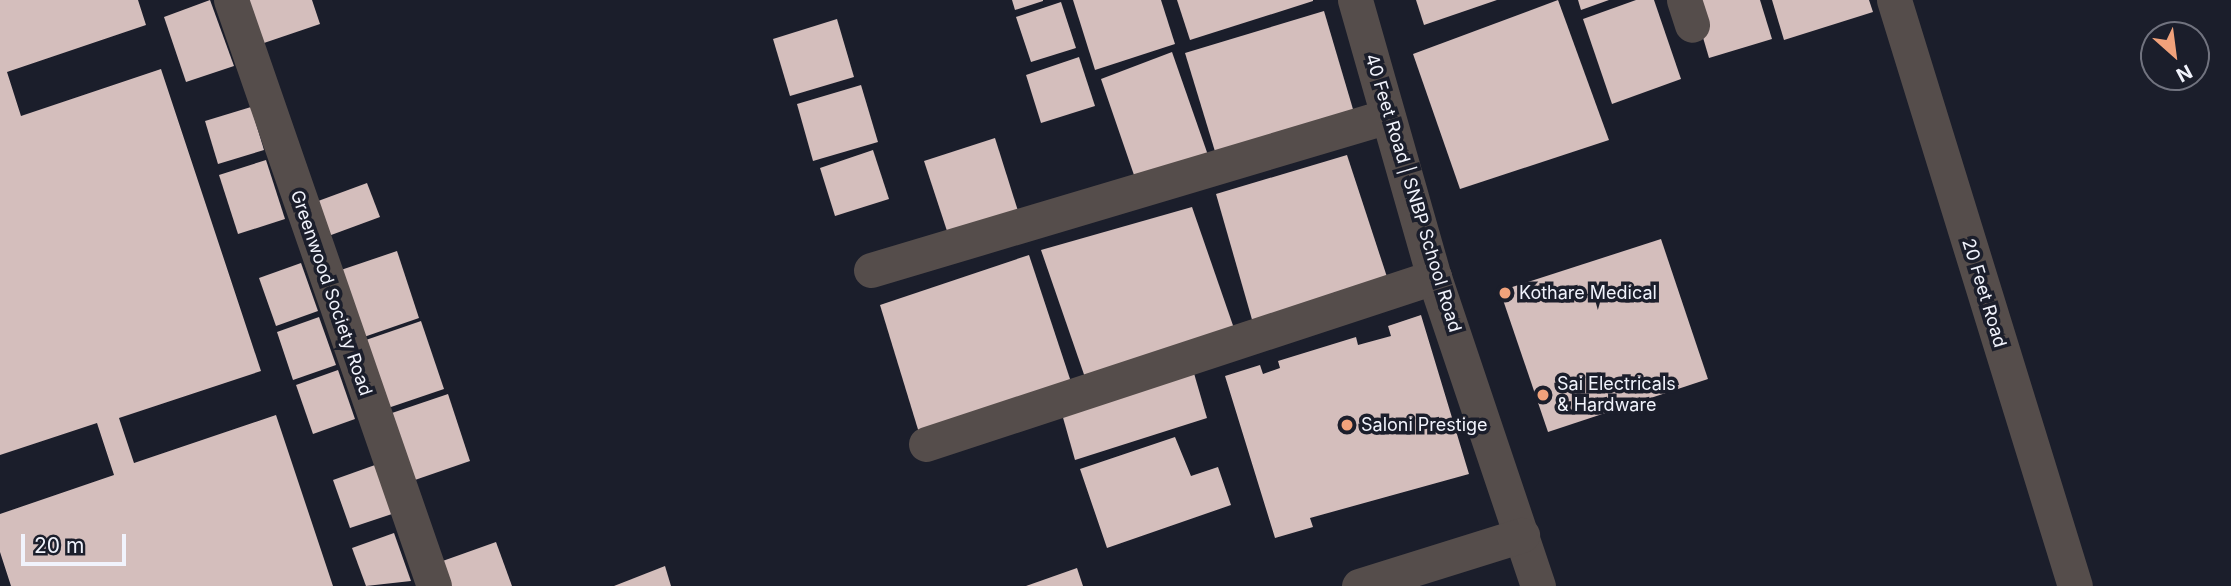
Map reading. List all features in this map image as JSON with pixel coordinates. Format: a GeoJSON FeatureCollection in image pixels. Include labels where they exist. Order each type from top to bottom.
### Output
{"type":"FeatureCollection","features":[{"type":"Feature","properties":{"kind":"street","name":"Greenwood Society Road"},"geometry":{"type":"LineString","coordinates":[[231,0],[434,586]]}},
{"type":"Feature","properties":{"kind":"street","name":"40 Feet Road | SNBP School Road"},"geometry":{"type":"LineString","coordinates":[[1355,0],[1434,276],[1538,586]]}},
{"type":"Feature","properties":{"kind":"street","name":"20 Feet Road"},"geometry":{"type":"LineString","coordinates":[[1894,0],[2075,586]]}},
{"type":"Feature","properties":{"kind":"street"},"geometry":{"type":"LineString","coordinates":[[871,270],[1388,116]]}},
{"type":"Feature","properties":{"kind":"street"},"geometry":{"type":"LineString","coordinates":[[926,444],[1434,276]]}},
{"type":"Feature","properties":{"kind":"street"},"geometry":{"type":"LineString","coordinates":[[1359,586],[1522,535]]}},
{"type":"Feature","properties":{"kind":"building"},"geometry":{"type":"Polygon","coordinates":[[[0,0],[138,0],[146,25],[7,72],[21,116],[161,69],[261,371],[119,418],[134,463],[276,415],[333,586],[11,586],[0,552],[0,514],[114,475],[97,423],[0,455],[0,0]]]}},
{"type":"Feature","properties":{"kind":"building"},"geometry":{"type":"Polygon","coordinates":[[[210,0],[234,66],[186,82],[164,17],[210,0]]]}},
{"type":"Feature","properties":{"kind":"building"},"geometry":{"type":"Polygon","coordinates":[[[247,0],[312,0],[320,24],[261,44],[247,0]]]}},
{"type":"Feature","properties":{"kind":"building"},"geometry":{"type":"Polygon","coordinates":[[[1012,0],[1043,0],[1043,1],[1015,10],[1012,0]]]}},
{"type":"Feature","properties":{"kind":"building"},"geometry":{"type":"Polygon","coordinates":[[[1073,0],[1161,0],[1175,44],[1095,70],[1073,0]]]}},
{"type":"Feature","properties":{"kind":"building"},"geometry":{"type":"Polygon","coordinates":[[[1177,0],[1313,0],[1313,1],[1190,40],[1177,0]]]}},
{"type":"Feature","properties":{"kind":"building"},"geometry":{"type":"Polygon","coordinates":[[[1416,0],[1497,0],[1424,25],[1416,0]]]}},
{"type":"Feature","properties":{"kind":"building"},"geometry":{"type":"Polygon","coordinates":[[[1558,0],[1609,140],[1460,189],[1413,54],[1558,0]]]}},
{"type":"Feature","properties":{"kind":"building"},"geometry":{"type":"Polygon","coordinates":[[[1578,0],[1609,0],[1581,10],[1578,0]]]}},
{"type":"Feature","properties":{"kind":"building"},"geometry":{"type":"Polygon","coordinates":[[[1636,0],[1654,0],[1681,79],[1612,104],[1583,19],[1636,0]]]}},
{"type":"Feature","properties":{"kind":"building"},"geometry":{"type":"Polygon","coordinates":[[[1692,0],[1760,0],[1772,39],[1709,58],[1692,0]]]}},
{"type":"Feature","properties":{"kind":"building"},"geometry":{"type":"Polygon","coordinates":[[[1772,0],[1869,0],[1873,12],[1784,40],[1772,0]]]}},
{"type":"Feature","properties":{"kind":"building"},"geometry":{"type":"Polygon","coordinates":[[[1061,2],[1076,48],[1031,62],[1016,17],[1061,2]]]}},
{"type":"Feature","properties":{"kind":"building"},"geometry":{"type":"Polygon","coordinates":[[[1324,11],[1355,116],[1217,158],[1185,53],[1324,11]]]}},
{"type":"Feature","properties":{"kind":"building"},"geometry":{"type":"Polygon","coordinates":[[[837,19],[854,77],[790,96],[773,39],[837,19]]]}},
{"type":"Feature","properties":{"kind":"building"},"geometry":{"type":"Polygon","coordinates":[[[1172,52],[1209,158],[1135,178],[1101,79],[1172,52]]]}},
{"type":"Feature","properties":{"kind":"building"},"geometry":{"type":"Polygon","coordinates":[[[1079,57],[1095,106],[1041,123],[1026,75],[1079,57]]]}},
{"type":"Feature","properties":{"kind":"building"},"geometry":{"type":"Polygon","coordinates":[[[861,85],[878,142],[813,161],[797,104],[861,85]]]}},
{"type":"Feature","properties":{"kind":"building"},"geometry":{"type":"Polygon","coordinates":[[[251,107],[264,150],[218,164],[205,121],[251,107]]]}},
{"type":"Feature","properties":{"kind":"building"},"geometry":{"type":"Polygon","coordinates":[[[995,138],[1018,211],[948,234],[924,161],[995,138]]]}},
{"type":"Feature","properties":{"kind":"building"},"geometry":{"type":"Polygon","coordinates":[[[873,150],[889,199],[835,216],[820,168],[873,150]]]}},
{"type":"Feature","properties":{"kind":"building"},"geometry":{"type":"Polygon","coordinates":[[[1347,155],[1388,280],[1253,323],[1216,194],[1347,155]]]}},
{"type":"Feature","properties":{"kind":"building"},"geometry":{"type":"Polygon","coordinates":[[[266,160],[285,219],[238,234],[219,175],[266,160]]]}},
{"type":"Feature","properties":{"kind":"building"},"geometry":{"type":"Polygon","coordinates":[[[367,183],[380,217],[323,238],[310,204],[367,183]]]}},
{"type":"Feature","properties":{"kind":"building"},"geometry":{"type":"Polygon","coordinates":[[[1192,207],[1237,337],[1088,386],[1041,250],[1192,207]]]}},
{"type":"Feature","properties":{"kind":"building"},"geometry":{"type":"Polygon","coordinates":[[[1661,239],[1708,379],[1548,432],[1500,291],[1661,239]]]}},
{"type":"Feature","properties":{"kind":"building"},"geometry":{"type":"Polygon","coordinates":[[[397,251],[419,318],[361,338],[338,271],[397,251]]]}},
{"type":"Feature","properties":{"kind":"building"},"geometry":{"type":"Polygon","coordinates":[[[1029,255],[1073,388],[920,436],[880,305],[1029,255]]]}},
{"type":"Feature","properties":{"kind":"building"},"geometry":{"type":"Polygon","coordinates":[[[301,263],[318,311],[276,326],[259,278],[301,263]]]}},
{"type":"Feature","properties":{"kind":"building","name":"Saloni Prestige"},"geometry":{"type":"Polygon","coordinates":[[[1421,315],[1469,474],[1310,518],[1313,527],[1275,538],[1225,376],[1260,365],[1263,374],[1280,368],[1278,361],[1356,337],[1358,345],[1391,336],[1388,326],[1421,315]]]}},
{"type":"Feature","properties":{"kind":"building"},"geometry":{"type":"Polygon","coordinates":[[[319,317],[336,365],[293,380],[277,332],[319,317]]]}},
{"type":"Feature","properties":{"kind":"building"},"geometry":{"type":"Polygon","coordinates":[[[421,321],[444,389],[385,409],[363,341],[421,321]]]}},
{"type":"Feature","properties":{"kind":"building"},"geometry":{"type":"Polygon","coordinates":[[[1191,363],[1207,418],[1075,460],[1060,407],[1191,363]]]}},
{"type":"Feature","properties":{"kind":"building"},"geometry":{"type":"Polygon","coordinates":[[[338,370],[355,419],[313,434],[296,385],[338,370]]]}},
{"type":"Feature","properties":{"kind":"building"},"geometry":{"type":"Polygon","coordinates":[[[448,394],[470,461],[412,481],[389,414],[448,394]]]}},
{"type":"Feature","properties":{"kind":"building"},"geometry":{"type":"Polygon","coordinates":[[[1175,437],[1191,476],[1218,467],[1231,505],[1107,548],[1080,469],[1175,437]]]}},
{"type":"Feature","properties":{"kind":"building"},"geometry":{"type":"Polygon","coordinates":[[[375,465],[392,514],[350,528],[333,480],[375,465]]]}},
{"type":"Feature","properties":{"kind":"building"},"geometry":{"type":"Polygon","coordinates":[[[394,533],[411,581],[366,586],[352,548],[394,533]]]}},
{"type":"Feature","properties":{"kind":"building"},"geometry":{"type":"Polygon","coordinates":[[[496,542],[512,586],[446,586],[437,563],[496,542]]]}},
{"type":"Feature","properties":{"kind":"building"},"geometry":{"type":"Polygon","coordinates":[[[665,566],[671,586],[614,586],[665,566]]]}},
{"type":"Feature","properties":{"kind":"building"},"geometry":{"type":"Polygon","coordinates":[[[1077,568],[1083,586],[1026,586],[1077,568]]]}},
{"type":"Feature","properties":{"kind":"place","name":"Kothare Medical"},"geometry":{"type":"Point","coordinates":[1505,293]}},
{"type":"Feature","properties":{"kind":"place","name":"Sai Electricals & Hardware"},"geometry":{"type":"Point","coordinates":[1543,395]}},
{"type":"Feature","properties":{"kind":"place","name":"Saloni Prestige"},"geometry":{"type":"Point","coordinates":[1347,425]}}]}
